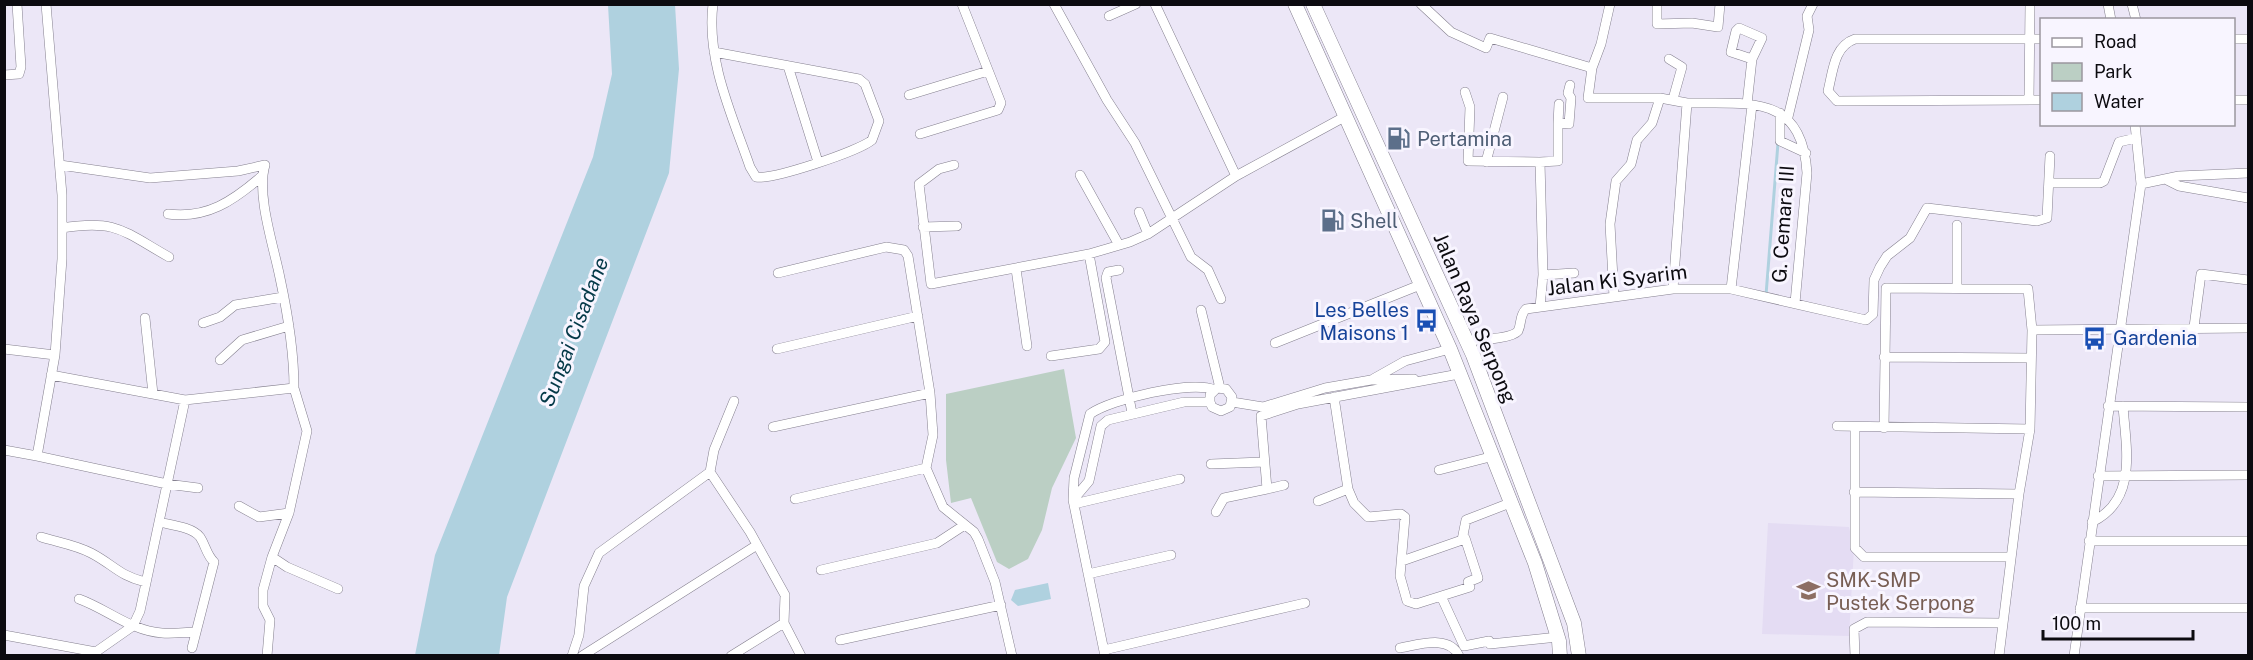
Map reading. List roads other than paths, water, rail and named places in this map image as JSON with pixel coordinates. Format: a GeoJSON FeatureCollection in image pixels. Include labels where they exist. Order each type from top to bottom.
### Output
{"type":"FeatureCollection","features":[{"type":"Feature","properties":{"kind":"main road","name":"Jalan Raya Serpong"},"geometry":{"type":"LineString","coordinates":[[1295,4],[1346,116],[1390,221],[1450,349],[1490,457],[1535,563],[1558,637],[1560,656]]}},
{"type":"Feature","properties":{"kind":"main road","name":"Jalan Raya Serpong"},"geometry":{"type":"LineString","coordinates":[[1313,4],[1467,341],[1574,623],[1579,656]]}},
{"type":"Feature","properties":{"kind":"main road"},"geometry":{"type":"LineString","coordinates":[[1472,408],[1491,402]]}},
{"type":"Feature","properties":{"kind":"street"},"geometry":{"type":"LineString","coordinates":[[4,75],[20,72],[17,4]]}},
{"type":"Feature","properties":{"kind":"street"},"geometry":{"type":"LineString","coordinates":[[37,456],[55,355],[62,228],[60,165],[46,4]]}},
{"type":"Feature","properties":{"kind":"street"},"geometry":{"type":"LineString","coordinates":[[713,4],[710,30],[714,52],[718,72],[750,167],[756,177],[773,177],[870,142],[879,121],[865,84],[859,79],[714,52]]}},
{"type":"Feature","properties":{"kind":"street"},"geometry":{"type":"LineString","coordinates":[[920,134],[998,110],[1001,103],[962,4]]}},
{"type":"Feature","properties":{"kind":"street"},"geometry":{"type":"LineString","coordinates":[[1054,4],[1107,100],[1135,143],[1191,257],[1208,270],[1221,299]]}},
{"type":"Feature","properties":{"kind":"street"},"geometry":{"type":"LineString","coordinates":[[1110,16],[1136,4]]}},
{"type":"Feature","properties":{"kind":"street"},"geometry":{"type":"LineString","coordinates":[[1155,4],[1236,176]]}},
{"type":"Feature","properties":{"kind":"street"},"geometry":{"type":"LineString","coordinates":[[1422,4],[1451,32],[1486,48],[1490,38],[1592,68]]}},
{"type":"Feature","properties":{"kind":"street"},"geometry":{"type":"LineString","coordinates":[[1610,4],[1601,44],[1592,68],[1588,98],[1660,98],[1687,103],[1750,104],[1765,106],[1784,115]]}},
{"type":"Feature","properties":{"kind":"street"},"geometry":{"type":"LineString","coordinates":[[1657,4],[1657,24],[1692,23],[1718,27],[1720,4]]}},
{"type":"Feature","properties":{"kind":"street"},"geometry":{"type":"LineString","coordinates":[[1806,153],[1779,140],[1809,30],[1807,16],[1813,4]]}},
{"type":"Feature","properties":{"kind":"street"},"geometry":{"type":"LineString","coordinates":[[2030,4],[2030,100]]}},
{"type":"Feature","properties":{"kind":"street"},"geometry":{"type":"LineString","coordinates":[[2040,39],[1855,39],[1845,42],[1839,49],[1828,91],[1837,101],[2040,100]]}},
{"type":"Feature","properties":{"kind":"street"},"geometry":{"type":"LineString","coordinates":[[1669,59],[1682,67],[1674,99]]}},
{"type":"Feature","properties":{"kind":"street"},"geometry":{"type":"LineString","coordinates":[[1731,289],[1750,104],[1752,59]]}},
{"type":"Feature","properties":{"kind":"street"},"geometry":{"type":"LineString","coordinates":[[788,66],[818,162]]}},
{"type":"Feature","properties":{"kind":"street"},"geometry":{"type":"LineString","coordinates":[[909,95],[988,71]]}},
{"type":"Feature","properties":{"kind":"street"},"geometry":{"type":"LineString","coordinates":[[1558,123],[1569,124],[1570,84]]}},
{"type":"Feature","properties":{"kind":"street"},"geometry":{"type":"LineString","coordinates":[[1465,92],[1470,107],[1468,161],[1558,161],[1559,104]]}},
{"type":"Feature","properties":{"kind":"street"},"geometry":{"type":"LineString","coordinates":[[1486,162],[1503,97]]}},
{"type":"Feature","properties":{"kind":"street"},"geometry":{"type":"LineString","coordinates":[[1614,297],[1610,224],[1616,182],[1630,164],[1637,140],[1652,123],[1660,98]]}},
{"type":"Feature","properties":{"kind":"street"},"geometry":{"type":"LineString","coordinates":[[1673,289],[1687,103]]}},
{"type":"Feature","properties":{"kind":"street","name":"G. Cemara III"},"geometry":{"type":"LineString","coordinates":[[1784,115],[1806,153],[1807,173],[1796,303]]}},
{"type":"Feature","properties":{"kind":"street"},"geometry":{"type":"LineString","coordinates":[[954,165],[939,169],[919,184],[931,284],[1089,254],[1148,234],[1236,176],[1346,116]]}},
{"type":"Feature","properties":{"kind":"street"},"geometry":{"type":"LineString","coordinates":[[2075,655],[2098,476],[2141,184],[2135,126]]}},
{"type":"Feature","properties":{"kind":"street"},"geometry":{"type":"LineString","coordinates":[[2050,156],[2050,183],[2100,183],[2116,154],[2119,142],[2136,138]]}},
{"type":"Feature","properties":{"kind":"street"},"geometry":{"type":"LineString","coordinates":[[1540,162],[1543,275],[1540,308]]}},
{"type":"Feature","properties":{"kind":"street"},"geometry":{"type":"LineString","coordinates":[[60,165],[150,178],[238,171],[265,165],[262,176],[294,349],[294,388],[307,432],[289,513],[272,556],[263,590],[263,606],[270,620],[267,656]]}},
{"type":"Feature","properties":{"kind":"street"},"geometry":{"type":"LineString","coordinates":[[2141,184],[2178,176],[2248,173]]}},
{"type":"Feature","properties":{"kind":"street"},"geometry":{"type":"LineString","coordinates":[[1080,175],[1119,245]]}},
{"type":"Feature","properties":{"kind":"street"},"geometry":{"type":"LineString","coordinates":[[168,214],[184,216],[208,213],[240,195],[262,176]]}},
{"type":"Feature","properties":{"kind":"street"},"geometry":{"type":"LineString","coordinates":[[2167,180],[2179,186],[2248,198]]}},
{"type":"Feature","properties":{"kind":"street","name":"Jalan Ki Syarim"},"geometry":{"type":"LineString","coordinates":[[1467,341],[1513,335],[1519,328],[1524,310],[1673,289],[1731,289],[1866,320],[1871,318],[1874,280],[1880,267],[1887,256],[1910,238],[1927,208],[2043,220],[2049,216],[2050,183]]}},
{"type":"Feature","properties":{"kind":"street"},"geometry":{"type":"LineString","coordinates":[[1139,212],[1148,234]]}},
{"type":"Feature","properties":{"kind":"street"},"geometry":{"type":"LineString","coordinates":[[62,228],[85,224],[114,226],[169,257]]}},
{"type":"Feature","properties":{"kind":"street"},"geometry":{"type":"LineString","coordinates":[[1957,225],[1957,287]]}},
{"type":"Feature","properties":{"kind":"street"},"geometry":{"type":"LineString","coordinates":[[923,227],[957,226]]}},
{"type":"Feature","properties":{"kind":"street"},"geometry":{"type":"LineString","coordinates":[[778,273],[894,247],[904,250],[908,256],[930,393],[933,435],[926,468],[943,507],[963,526],[974,532],[978,539],[1001,605],[1012,656]]}},
{"type":"Feature","properties":{"kind":"street"},"geometry":{"type":"LineString","coordinates":[[1051,356],[1099,349],[1105,342],[1089,254]]}},
{"type":"Feature","properties":{"kind":"street"},"geometry":{"type":"LineString","coordinates":[[1016,269],[1027,346]]}},
{"type":"Feature","properties":{"kind":"street"},"geometry":{"type":"LineString","coordinates":[[1119,270],[1108,272],[1106,278],[1132,413]]}},
{"type":"Feature","properties":{"kind":"street"},"geometry":{"type":"LineString","coordinates":[[1543,275],[1574,273]]}},
{"type":"Feature","properties":{"kind":"street"},"geometry":{"type":"LineString","coordinates":[[2194,327],[2201,274],[2248,280]]}},
{"type":"Feature","properties":{"kind":"street"},"geometry":{"type":"LineString","coordinates":[[1275,343],[1420,285]]}},
{"type":"Feature","properties":{"kind":"street"},"geometry":{"type":"LineString","coordinates":[[1884,428],[1886,288],[2028,289],[2032,330],[2030,429],[2019,494],[1999,656]]}},
{"type":"Feature","properties":{"kind":"street"},"geometry":{"type":"LineString","coordinates":[[203,322],[220,317],[235,305],[283,297]]}},
{"type":"Feature","properties":{"kind":"street"},"geometry":{"type":"LineString","coordinates":[[1201,310],[1217,389]]}},
{"type":"Feature","properties":{"kind":"street"},"geometry":{"type":"LineString","coordinates":[[777,349],[918,316]]}},
{"type":"Feature","properties":{"kind":"street"},"geometry":{"type":"LineString","coordinates":[[145,318],[153,394]]}},
{"type":"Feature","properties":{"kind":"street"},"geometry":{"type":"LineString","coordinates":[[220,360],[242,339],[289,326]]}},
{"type":"Feature","properties":{"kind":"street"},"geometry":{"type":"LineString","coordinates":[[2032,330],[2248,328]]}},
{"type":"Feature","properties":{"kind":"street"},"geometry":{"type":"LineString","coordinates":[[4,348],[55,355]]}},
{"type":"Feature","properties":{"kind":"street"},"geometry":{"type":"LineString","coordinates":[[1371,380],[1405,362],[1450,349]]}},
{"type":"Feature","properties":{"kind":"street"},"geometry":{"type":"LineString","coordinates":[[1884,357],[2031,358]]}},
{"type":"Feature","properties":{"kind":"street"},"geometry":{"type":"LineString","coordinates":[[1232,402],[1263,407],[1298,395],[1371,380],[1412,379],[1458,370]]}},
{"type":"Feature","properties":{"kind":"street"},"geometry":{"type":"LineString","coordinates":[[1267,489],[1261,416],[1334,397],[1392,388],[1458,370]]}},
{"type":"Feature","properties":{"kind":"street"},"geometry":{"type":"LineString","coordinates":[[51,375],[185,400],[294,388]]}},
{"type":"Feature","properties":{"kind":"street"},"geometry":{"type":"LineString","coordinates":[[1217,389],[1210,395],[1210,402],[1216,410],[1221,411],[1230,407],[1232,402],[1230,392],[1203,385],[1103,404],[1090,414],[1074,478],[1074,502],[1105,653],[1305,603]]}},
{"type":"Feature","properties":{"kind":"street"},"geometry":{"type":"LineString","coordinates":[[772,427],[930,393]]}},
{"type":"Feature","properties":{"kind":"street"},"geometry":{"type":"LineString","coordinates":[[1334,397],[1348,489],[1354,503],[1368,517],[1401,514],[1405,517],[1400,576],[1407,601],[1416,604],[1470,587],[1468,582],[1478,578],[1465,537],[1463,522],[1510,503]]}},
{"type":"Feature","properties":{"kind":"street"},"geometry":{"type":"LineString","coordinates":[[4,635],[93,654],[132,626],[140,611],[185,400]]}},
{"type":"Feature","properties":{"kind":"street"},"geometry":{"type":"LineString","coordinates":[[572,656],[579,635],[584,586],[599,553],[710,472],[714,450],[734,401]]}},
{"type":"Feature","properties":{"kind":"street"},"geometry":{"type":"LineString","coordinates":[[1074,502],[1089,481],[1101,426],[1108,420],[1184,402],[1210,402]]}},
{"type":"Feature","properties":{"kind":"street"},"geometry":{"type":"LineString","coordinates":[[2108,406],[2248,407]]}},
{"type":"Feature","properties":{"kind":"street"},"geometry":{"type":"LineString","coordinates":[[2092,522],[2111,510],[2127,476],[2124,406]]}},
{"type":"Feature","properties":{"kind":"street"},"geometry":{"type":"LineString","coordinates":[[1837,426],[2030,429]]}},
{"type":"Feature","properties":{"kind":"street"},"geometry":{"type":"LineString","coordinates":[[1855,428],[1855,548],[1859,554],[1864,557],[2011,557]]}},
{"type":"Feature","properties":{"kind":"street"},"geometry":{"type":"LineString","coordinates":[[4,450],[167,484],[198,488]]}},
{"type":"Feature","properties":{"kind":"street"},"geometry":{"type":"LineString","coordinates":[[1439,470],[1490,457]]}},
{"type":"Feature","properties":{"kind":"street"},"geometry":{"type":"LineString","coordinates":[[1211,464],[1263,462]]}},
{"type":"Feature","properties":{"kind":"street"},"geometry":{"type":"LineString","coordinates":[[795,499],[926,468]]}},
{"type":"Feature","properties":{"kind":"street"},"geometry":{"type":"LineString","coordinates":[[710,472],[758,545],[785,595],[784,623],[801,656]]}},
{"type":"Feature","properties":{"kind":"street"},"geometry":{"type":"LineString","coordinates":[[2098,476],[2248,476]]}},
{"type":"Feature","properties":{"kind":"street"},"geometry":{"type":"LineString","coordinates":[[1074,502],[1180,479]]}},
{"type":"Feature","properties":{"kind":"street"},"geometry":{"type":"LineString","coordinates":[[1216,512],[1224,498],[1284,485]]}},
{"type":"Feature","properties":{"kind":"street"},"geometry":{"type":"LineString","coordinates":[[1318,501],[1348,489]]}},
{"type":"Feature","properties":{"kind":"street"},"geometry":{"type":"LineString","coordinates":[[1854,492],[2019,494]]}},
{"type":"Feature","properties":{"kind":"street"},"geometry":{"type":"LineString","coordinates":[[239,506],[259,517],[289,513]]}},
{"type":"Feature","properties":{"kind":"street"},"geometry":{"type":"LineString","coordinates":[[159,522],[189,530],[199,536],[207,555],[214,562],[192,648]]}},
{"type":"Feature","properties":{"kind":"street"},"geometry":{"type":"LineString","coordinates":[[821,570],[938,543],[963,526]]}},
{"type":"Feature","properties":{"kind":"street"},"geometry":{"type":"LineString","coordinates":[[41,537],[82,548],[106,561],[126,577],[145,582]]}},
{"type":"Feature","properties":{"kind":"street"},"geometry":{"type":"LineString","coordinates":[[1402,561],[1465,537]]}},
{"type":"Feature","properties":{"kind":"street"},"geometry":{"type":"LineString","coordinates":[[2089,541],[2248,541]]}},
{"type":"Feature","properties":{"kind":"street"},"geometry":{"type":"LineString","coordinates":[[582,656],[758,545]]}},
{"type":"Feature","properties":{"kind":"street"},"geometry":{"type":"LineString","coordinates":[[1088,574],[1172,555]]}},
{"type":"Feature","properties":{"kind":"street"},"geometry":{"type":"LineString","coordinates":[[272,556],[287,567],[338,589]]}},
{"type":"Feature","properties":{"kind":"street"},"geometry":{"type":"LineString","coordinates":[[1441,596],[1464,646],[1489,641],[1490,644],[1558,637]]}},
{"type":"Feature","properties":{"kind":"street"},"geometry":{"type":"LineString","coordinates":[[79,599],[100,606],[132,626],[162,633],[196,632]]}},
{"type":"Feature","properties":{"kind":"street"},"geometry":{"type":"LineString","coordinates":[[840,640],[1001,605]]}},
{"type":"Feature","properties":{"kind":"street"},"geometry":{"type":"LineString","coordinates":[[2080,608],[2248,608]]}},
{"type":"Feature","properties":{"kind":"street"},"geometry":{"type":"LineString","coordinates":[[1855,656],[1854,629],[1867,622],[2003,623]]}},
{"type":"Feature","properties":{"kind":"street"},"geometry":{"type":"LineString","coordinates":[[731,656],[784,623]]}},
{"type":"Feature","properties":{"kind":"street"},"geometry":{"type":"LineString","coordinates":[[1400,648],[1444,643],[1457,650],[1459,656]]}},
{"type":"Feature","properties":{"kind":"water","name":"Sungai Cisadane"},"geometry":{"type":"Polygon","coordinates":[[[608,5],[675,5],[679,69],[669,173],[507,597],[499,655],[415,655],[435,555],[593,157],[612,74],[608,5]]]}},
{"type":"Feature","properties":{"kind":"water"},"geometry":{"type":"Polygon","coordinates":[[[1048,583],[1051,599],[1018,606],[1011,600],[1015,590],[1048,583]]]}},
{"type":"Feature","properties":{"kind":"waterway"},"geometry":{"type":"LineString","coordinates":[[1766,295],[1778,143]]}},
{"type":"Feature","properties":{"kind":"place","name":"Pertamina"},"geometry":{"type":"Point","coordinates":[1399,139]}},
{"type":"Feature","properties":{"kind":"place","name":"Shell"},"geometry":{"type":"Point","coordinates":[1332,221]}},
{"type":"Feature","properties":{"kind":"place","name":"Les Belles Maisons 1"},"geometry":{"type":"Point","coordinates":[1427,321]}},
{"type":"Feature","properties":{"kind":"place","name":"Gardenia"},"geometry":{"type":"Point","coordinates":[2095,338]}},
{"type":"Feature","properties":{"kind":"place","name":"SMK-SMP Pustek Serpong"},"geometry":{"type":"Point","coordinates":[1808,591]}}]}
